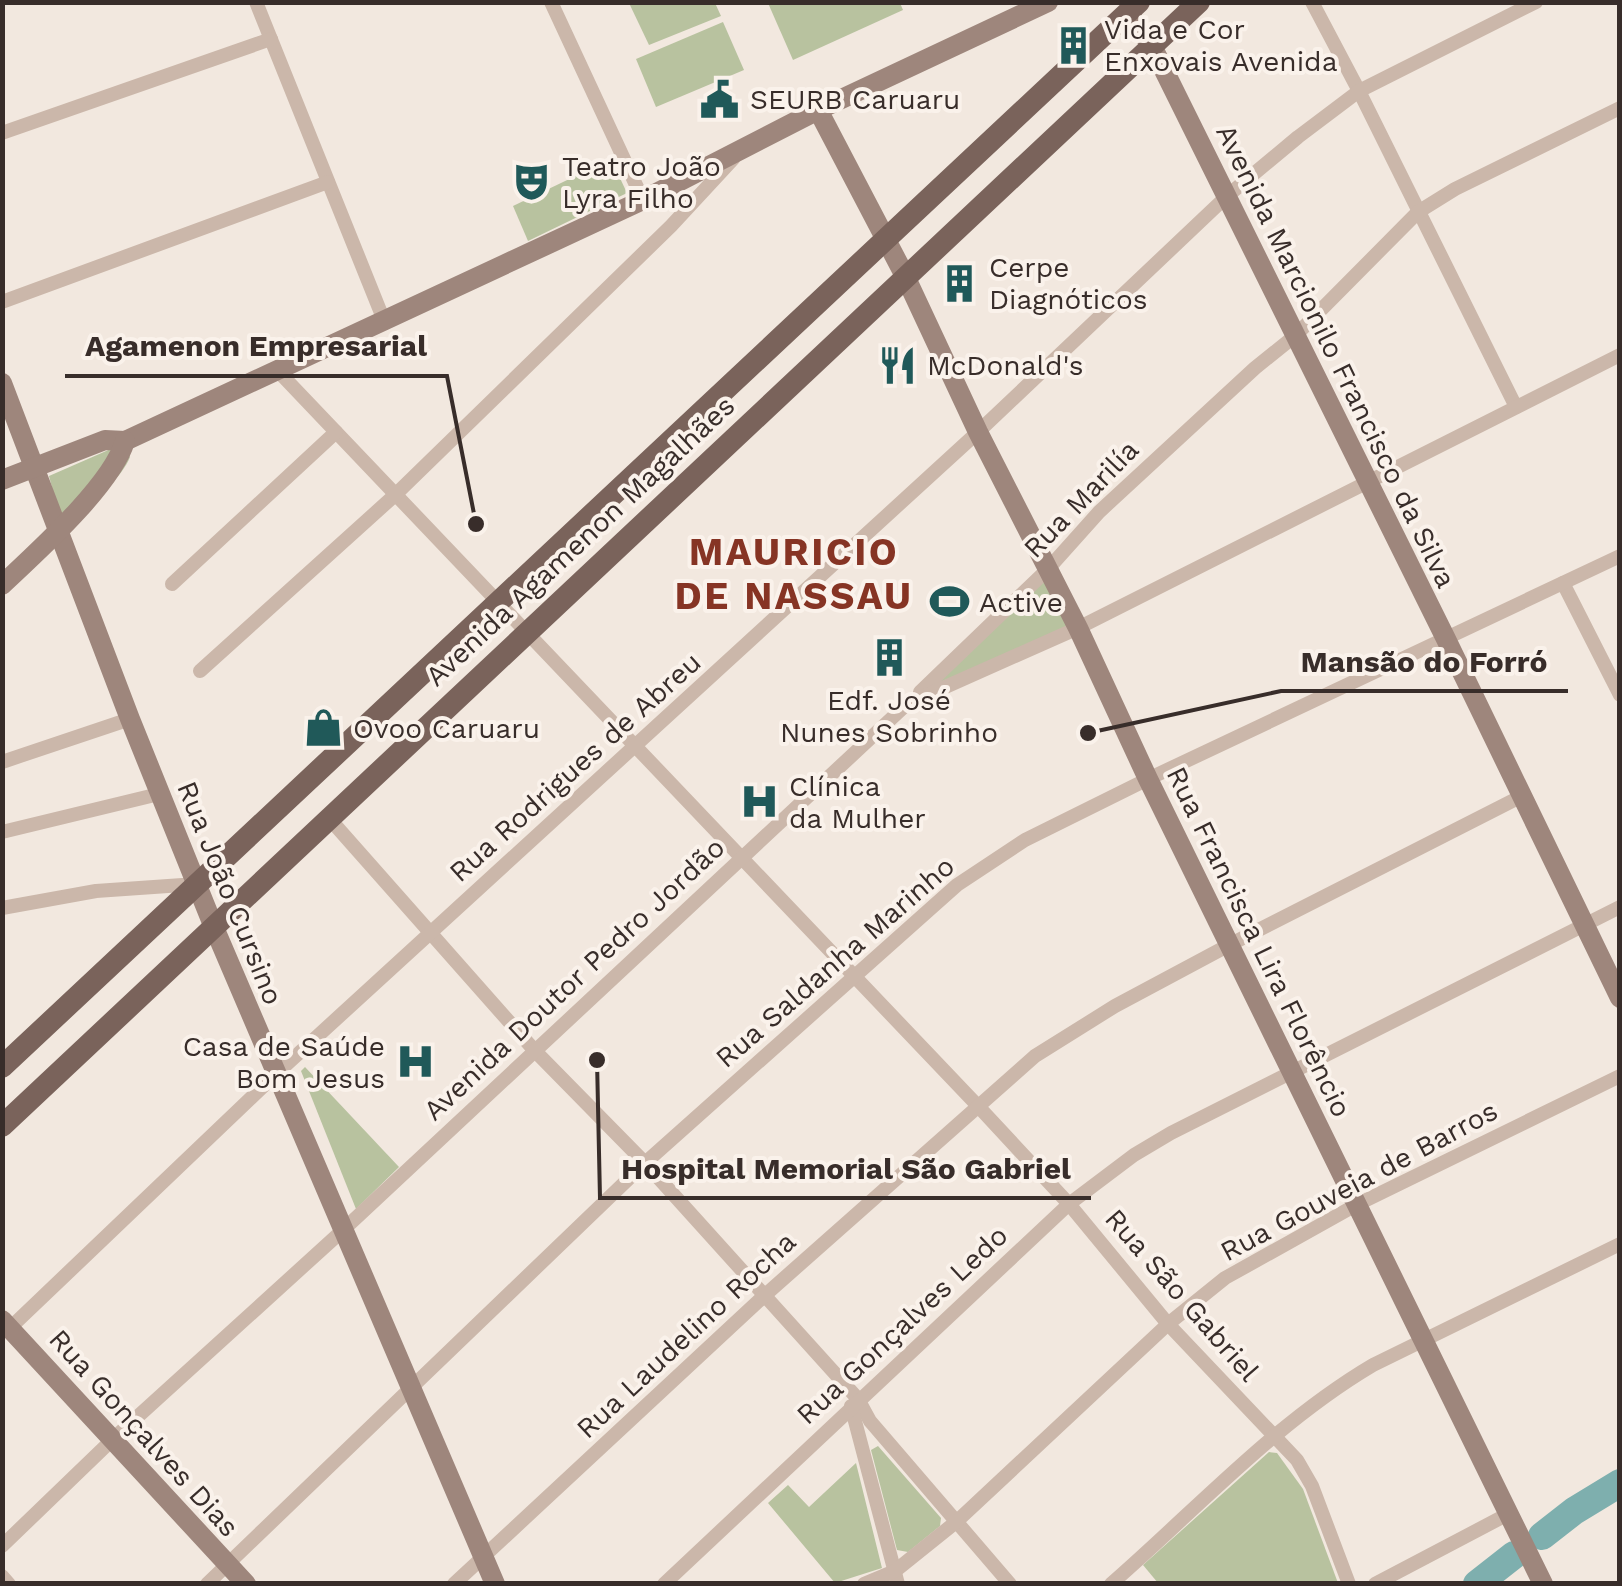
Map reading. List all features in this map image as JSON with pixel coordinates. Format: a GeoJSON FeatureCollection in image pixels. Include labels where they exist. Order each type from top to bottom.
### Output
{"type":"FeatureCollection","features":[{"type":"Feature","properties":{"kind":"main road","name":"Avenida Agamenon Magalhães"},"geometry":{"type":"LineString","coordinates":[[2,1126],[1199,2]]}},
{"type":"Feature","properties":{"kind":"main road","name":"Avenida Agamenon Magalhães"},"geometry":{"type":"LineString","coordinates":[[2,1067],[1134,8]]}},
{"type":"Feature","properties":{"kind":"street"},"geometry":{"type":"LineString","coordinates":[[256,2],[385,323]]}},
{"type":"Feature","properties":{"kind":"street"},"geometry":{"type":"LineString","coordinates":[[551,2],[644,200]]}},
{"type":"Feature","properties":{"kind":"street"},"geometry":{"type":"LineString","coordinates":[[2,480],[105,440],[126,441],[385,323],[644,200],[818,110],[1048,2]]}},
{"type":"Feature","properties":{"kind":"street"},"geometry":{"type":"LineString","coordinates":[[1312,2],[1516,408]]}},
{"type":"Feature","properties":{"kind":"street","name":"Rua Rodrigues de Abreu"},"geometry":{"type":"LineString","coordinates":[[6,1324],[978,432],[1226,197],[1360,91],[1536,2]]}},
{"type":"Feature","properties":{"kind":"street","name":"Avenida Marcionilo Francisco da Silva"},"geometry":{"type":"LineString","coordinates":[[1134,8],[1620,998]]}},
{"type":"Feature","properties":{"kind":"street"},"geometry":{"type":"LineString","coordinates":[[2,133],[271,39]]}},
{"type":"Feature","properties":{"kind":"street","name":"Rua Francisca Lira Florêncio"},"geometry":{"type":"LineString","coordinates":[[818,110],[906,278],[1543,1584]]}},
{"type":"Feature","properties":{"kind":"street","name":"Rua Marilía"},"geometry":{"type":"LineString","coordinates":[[907,704],[1048,570],[1099,512],[1242,380],[1296,336],[1418,212],[1455,189],[1619,110]]}},
{"type":"Feature","properties":{"kind":"street"},"geometry":{"type":"LineString","coordinates":[[200,671],[394,495],[671,226],[740,151]]}},
{"type":"Feature","properties":{"kind":"street"},"geometry":{"type":"LineString","coordinates":[[2,302],[328,182]]}},
{"type":"Feature","properties":{"kind":"street","name":"Avenida Doutor Pedro Jordão"},"geometry":{"type":"LineString","coordinates":[[2,1546],[907,704],[1078,628],[1620,355]]}},
{"type":"Feature","properties":{"kind":"street","name":"Rua São Gabriel"},"geometry":{"type":"LineString","coordinates":[[278,370],[977,1104],[1069,1204],[1168,1324],[1275,1435],[1297,1460],[1312,1486],[1349,1584]]}},
{"type":"Feature","properties":{"kind":"street","name":"Rua João Cursino"},"geometry":{"type":"LineString","coordinates":[[2,382],[130,720],[213,925],[495,1584]]}},
{"type":"Feature","properties":{"kind":"street"},"geometry":{"type":"LineString","coordinates":[[172,584],[336,432]]}},
{"type":"Feature","properties":{"kind":"street"},"geometry":{"type":"LineString","coordinates":[[2,585],[59,530],[120,458],[126,441]]}},
{"type":"Feature","properties":{"kind":"street","name":"Rua Saldanha Marinho"},"geometry":{"type":"LineString","coordinates":[[206,1584],[645,1162],[957,885],[988,862],[1148,778],[1620,556]]}},
{"type":"Feature","properties":{"kind":"street"},"geometry":{"type":"LineString","coordinates":[[1563,583],[1620,695]]}},
{"type":"Feature","properties":{"kind":"street"},"geometry":{"type":"LineString","coordinates":[[2,762],[130,720]]}},
{"type":"Feature","properties":{"kind":"street"},"geometry":{"type":"LineString","coordinates":[[2,832],[160,794]]}},
{"type":"Feature","properties":{"kind":"street","name":"Rua Laudelino Rocha"},"geometry":{"type":"LineString","coordinates":[[454,1584],[764,1296],[977,1104],[1050,1046],[1230,944],[1522,796]]}},
{"type":"Feature","properties":{"kind":"street"},"geometry":{"type":"LineString","coordinates":[[328,818],[534,1051],[645,1162],[1010,1584]]}},
{"type":"Feature","properties":{"kind":"street"},"geometry":{"type":"LineString","coordinates":[[2,908],[96,891],[197,884]]}},
{"type":"Feature","properties":{"kind":"street","name":"Rua Gonçalves Ledo"},"geometry":{"type":"LineString","coordinates":[[664,1584],[1069,1204],[1146,1148],[1292,1070],[1620,907]]}},
{"type":"Feature","properties":{"kind":"street","name":"Rua Gouveia de Barros"},"geometry":{"type":"LineString","coordinates":[[864,1584],[896,1577],[1168,1324],[1225,1278],[1356,1204],[1620,1076]]}},
{"type":"Feature","properties":{"kind":"street"},"geometry":{"type":"LineString","coordinates":[[1111,1584],[1275,1435],[1336,1387],[1373,1365],[1620,1244]]}},
{"type":"Feature","properties":{"kind":"street","name":"Rua Gonçalves Dias"},"geometry":{"type":"LineString","coordinates":[[6,1324],[246,1584]]}},
{"type":"Feature","properties":{"kind":"street"},"geometry":{"type":"LineString","coordinates":[[854,1402],[896,1577]]}},
{"type":"Feature","properties":{"kind":"street"},"geometry":{"type":"LineString","coordinates":[[1376,1584],[1510,1513]]}},
{"type":"Feature","properties":{"kind":"street"},"geometry":{"type":"LineString","coordinates":[[2,1576],[9,1584]]}},
{"type":"Feature","properties":{"kind":"green space"},"geometry":{"type":"Polygon","coordinates":[[[629,3],[715,3],[721,16],[649,45],[629,3]]]}},
{"type":"Feature","properties":{"kind":"green space"},"geometry":{"type":"Polygon","coordinates":[[[768,3],[900,3],[903,10],[793,60],[768,3]]]}},
{"type":"Feature","properties":{"kind":"green space"},"geometry":{"type":"Polygon","coordinates":[[[723,22],[744,70],[656,107],[636,59],[723,22]]]}},
{"type":"Feature","properties":{"kind":"green space"},"geometry":{"type":"Polygon","coordinates":[[[611,159],[627,193],[528,241],[513,206],[611,159]]]}},
{"type":"Feature","properties":{"kind":"green space"},"geometry":{"type":"Polygon","coordinates":[[[113,448],[125,450],[130,457],[119,475],[91,501],[60,517],[49,476],[113,448]]]}},
{"type":"Feature","properties":{"kind":"green space"},"geometry":{"type":"Polygon","coordinates":[[[1048,572],[1074,626],[938,683],[1048,572]]]}},
{"type":"Feature","properties":{"kind":"green space"},"geometry":{"type":"Polygon","coordinates":[[[305,1067],[399,1167],[356,1209],[301,1071],[305,1067]]]}},
{"type":"Feature","properties":{"kind":"green space"},"geometry":{"type":"Polygon","coordinates":[[[878,1446],[941,1518],[940,1526],[908,1552],[897,1550],[871,1450],[878,1446]]]}},
{"type":"Feature","properties":{"kind":"green space"},"geometry":{"type":"Polygon","coordinates":[[[1269,1452],[1277,1453],[1303,1489],[1338,1583],[1158,1583],[1143,1565],[1269,1452]]]}},
{"type":"Feature","properties":{"kind":"green space"},"geometry":{"type":"Polygon","coordinates":[[[856,1463],[882,1568],[835,1583],[768,1503],[788,1485],[809,1507],[856,1463]]]}},
{"type":"Feature","properties":{"kind":"waterway"},"geometry":{"type":"LineString","coordinates":[[1542,1536],[1620,1483]]}},
{"type":"Feature","properties":{"kind":"waterway"},"geometry":{"type":"LineString","coordinates":[[1477,1584],[1514,1555]]}},
{"type":"Feature","properties":{"kind":"place","name":"Vida e Cor Enxovais Avenida"},"geometry":{"type":"Point","coordinates":[1074,45]}},
{"type":"Feature","properties":{"kind":"place","name":"SEURB Caruaru"},"geometry":{"type":"Point","coordinates":[720,99]}},
{"type":"Feature","properties":{"kind":"place","name":"Teatro João Lyra Filho"},"geometry":{"type":"Point","coordinates":[532,182]}},
{"type":"Feature","properties":{"kind":"place","name":"Cerpe Diagnóticos"},"geometry":{"type":"Point","coordinates":[959,283]}},
{"type":"Feature","properties":{"kind":"place","name":"McDonald's"},"geometry":{"type":"Point","coordinates":[897,365]}},
{"type":"Feature","properties":{"kind":"place","name":"Agamenon Empresarial"},"geometry":{"type":"Point","coordinates":[476,524]}},
{"type":"Feature","properties":{"kind":"place","name":"Active"},"geometry":{"type":"Point","coordinates":[949,602]}},
{"type":"Feature","properties":{"kind":"place","name":"Edf. José Nunes Sobrinho"},"geometry":{"type":"Point","coordinates":[889,658]}},
{"type":"Feature","properties":{"kind":"place","name":"Ovoo Caruaru"},"geometry":{"type":"Point","coordinates":[323,728]}},
{"type":"Feature","properties":{"kind":"place","name":"Mansão do Forró"},"geometry":{"type":"Point","coordinates":[1088,733]}},
{"type":"Feature","properties":{"kind":"place","name":"Clínica da Mulher"},"geometry":{"type":"Point","coordinates":[759,802]}},
{"type":"Feature","properties":{"kind":"place","name":"Hospital Memorial São Gabriel"},"geometry":{"type":"Point","coordinates":[597,1060]}},
{"type":"Feature","properties":{"kind":"place","name":"Casa de Saúde Bom Jesus"},"geometry":{"type":"Point","coordinates":[415,1062]}},
{"type":"Feature","properties":{"kind":"district","name":"MAURICIO DE NASSAU"},"geometry":{"type":"Point","coordinates":[794,574]}}]}
